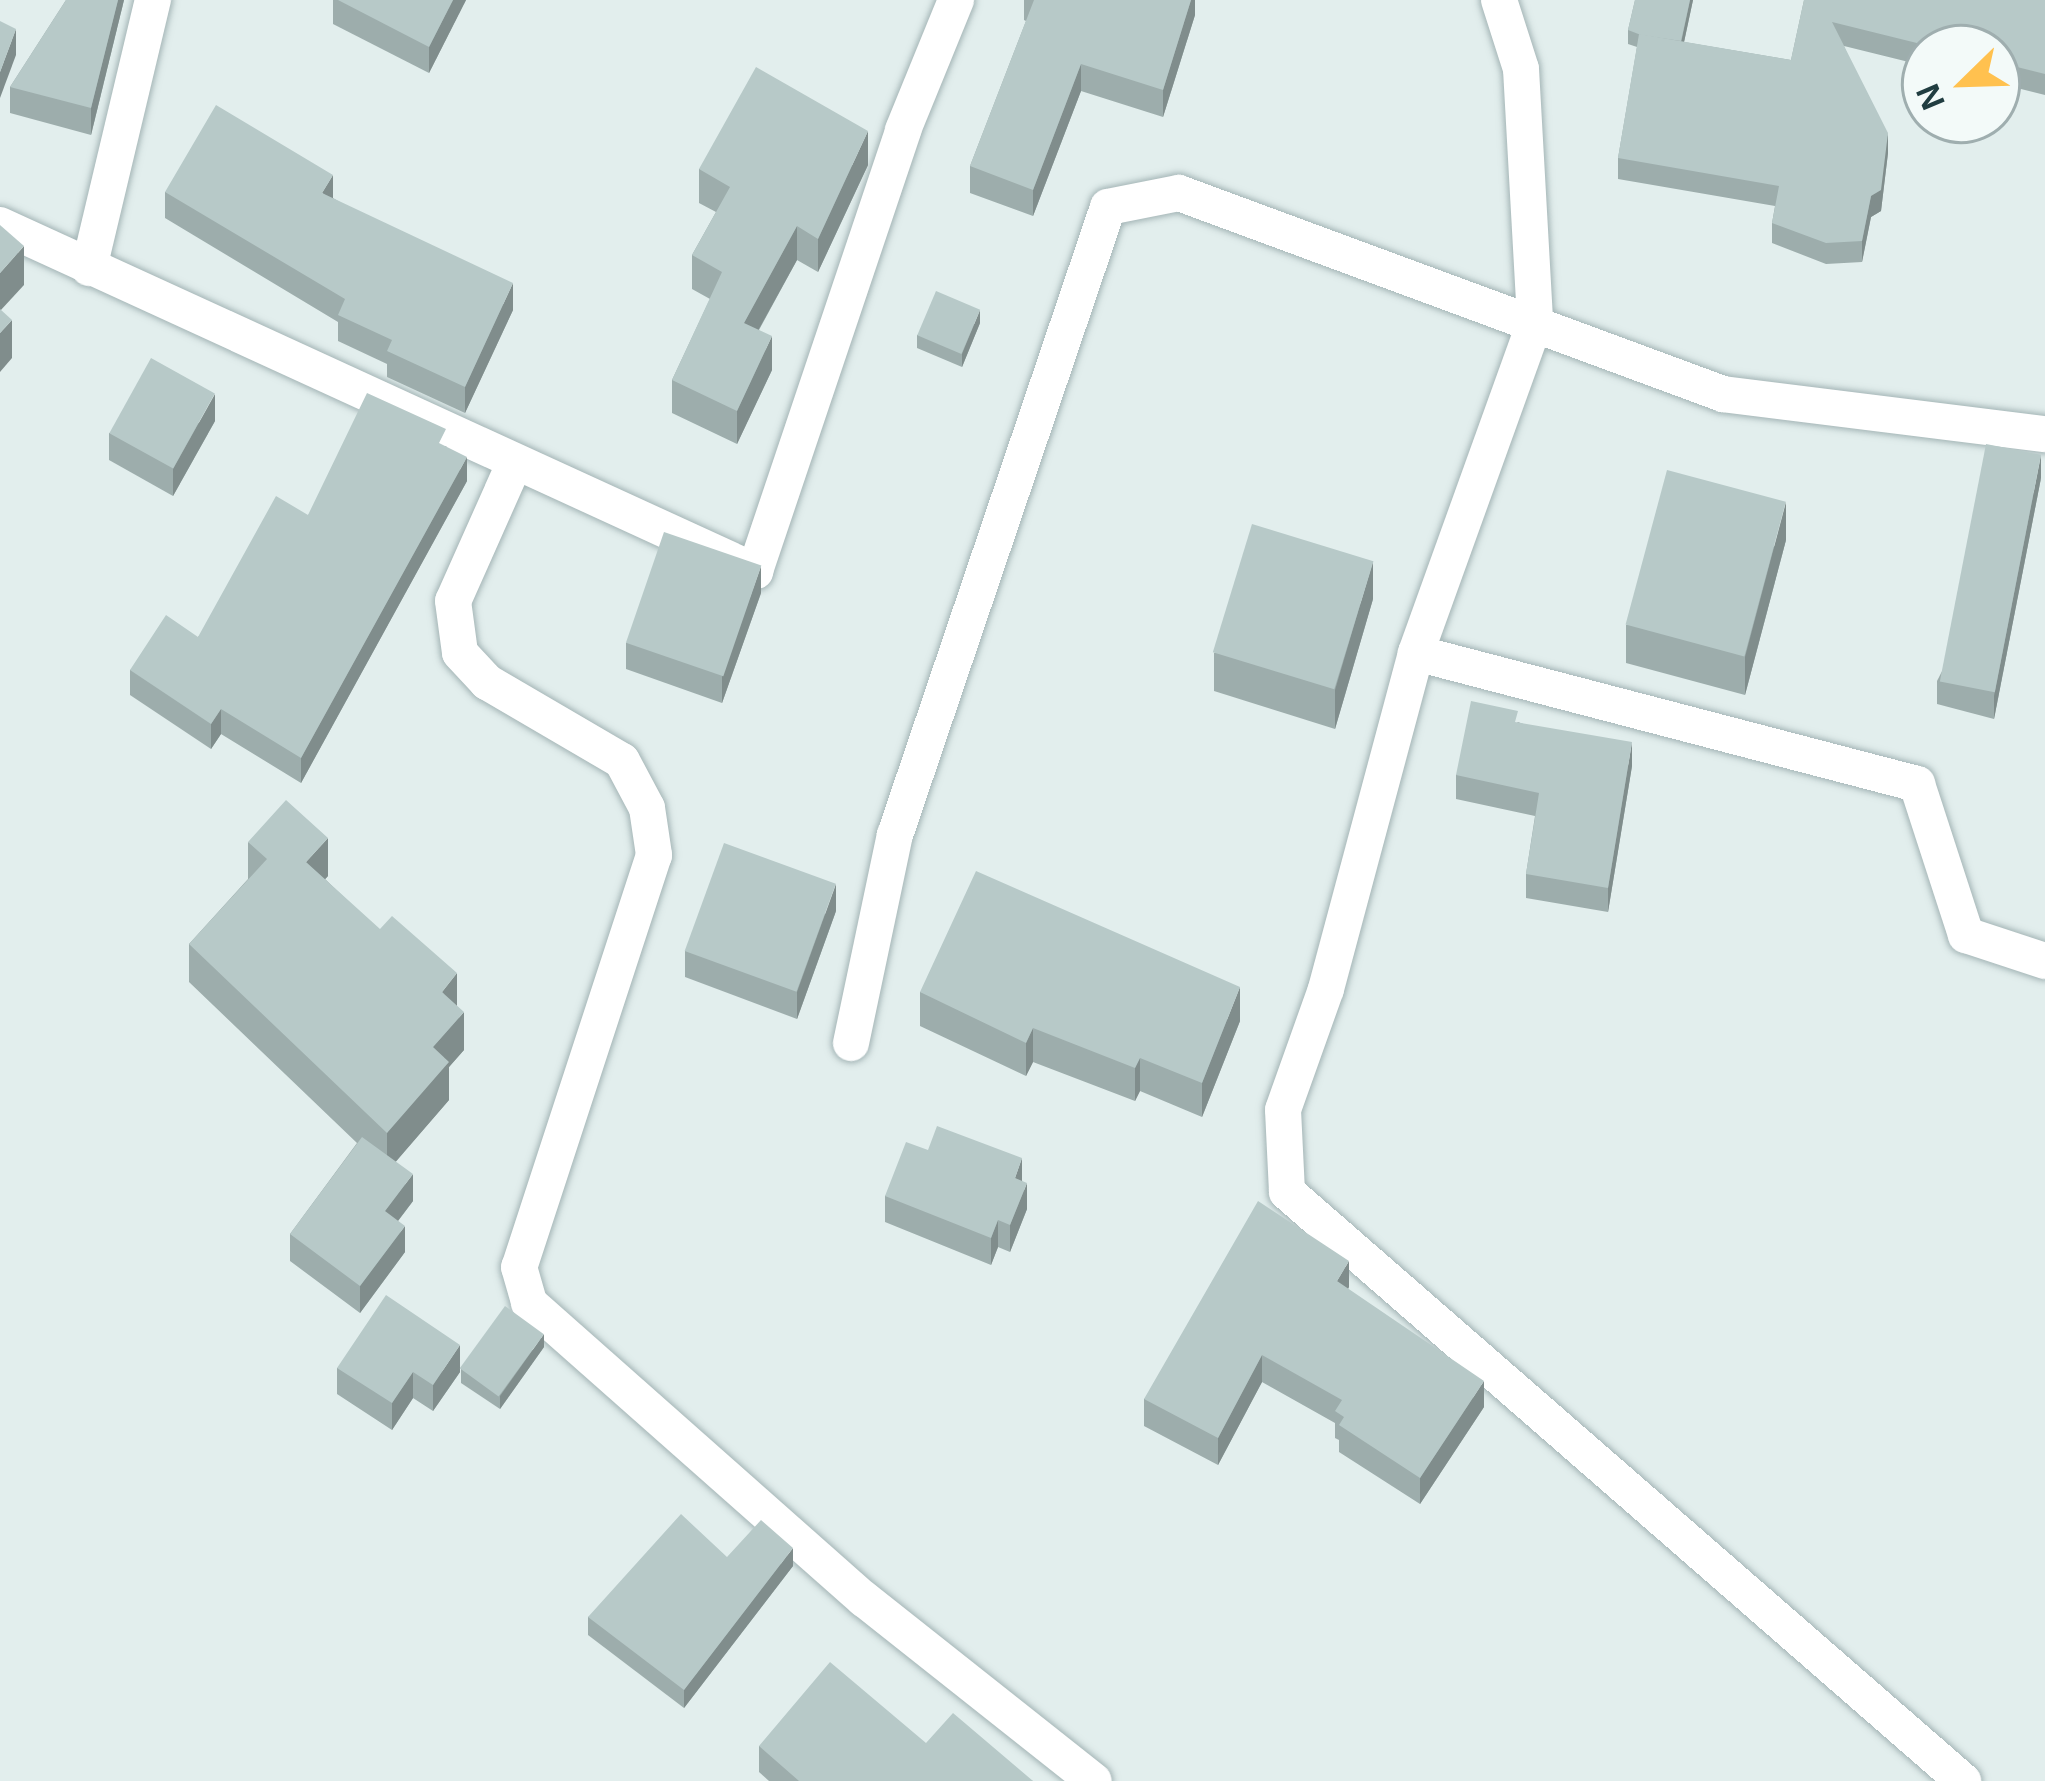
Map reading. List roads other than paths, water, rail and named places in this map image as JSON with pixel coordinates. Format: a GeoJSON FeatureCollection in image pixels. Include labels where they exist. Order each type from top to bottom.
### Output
{"type":"FeatureCollection","features":[{"type":"Feature","properties":{"kind":"street"},"geometry":{"type":"LineString","coordinates":[[89,268],[153,0]]}},
{"type":"Feature","properties":{"kind":"street"},"geometry":{"type":"LineString","coordinates":[[0,225],[755,571],[903,130],[956,0]]}},
{"type":"Feature","properties":{"kind":"street"},"geometry":{"type":"LineString","coordinates":[[1499,0],[1521,69],[1535,322],[1416,652],[1325,989],[1283,1110],[1287,1192],[1963,1781]]}},
{"type":"Feature","properties":{"kind":"street"},"geometry":{"type":"LineString","coordinates":[[851,1043],[895,835],[1108,207],[1179,193],[1723,394],[2045,434]]}},
{"type":"Feature","properties":{"kind":"street"},"geometry":{"type":"LineString","coordinates":[[515,462],[453,601],[460,653],[487,682],[622,760],[647,808],[654,855],[519,1267],[529,1303],[864,1599],[1094,1781]]}},
{"type":"Feature","properties":{"kind":"street"},"geometry":{"type":"LineString","coordinates":[[1416,652],[1917,784],[1966,934],[2045,961]]}}]}
